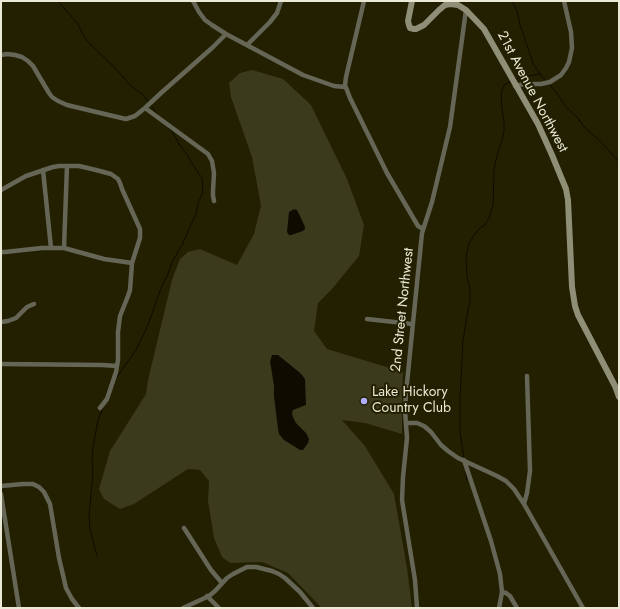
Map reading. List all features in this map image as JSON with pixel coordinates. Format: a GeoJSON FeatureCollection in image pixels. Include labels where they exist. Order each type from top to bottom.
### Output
{"type":"FeatureCollection","features":[{"type":"Feature","properties":{"kind":"street"},"geometry":{"type":"LineString","coordinates":[[193,1],[205,20],[226,34],[303,75],[334,86],[346,87]]}},
{"type":"Feature","properties":{"kind":"street"},"geometry":{"type":"LineString","coordinates":[[247,45],[270,22],[277,13],[282,1]]}},
{"type":"Feature","properties":{"kind":"street"},"geometry":{"type":"LineString","coordinates":[[364,1],[346,77],[346,87],[387,173],[418,226],[422,229]]}},
{"type":"Feature","properties":{"kind":"street"},"geometry":{"type":"LineString","coordinates":[[412,1],[408,21],[410,28],[414,29],[424,25],[446,5],[458,5],[466,10]]}},
{"type":"Feature","properties":{"kind":"street"},"geometry":{"type":"LineString","coordinates":[[515,86],[550,82],[561,74],[566,68],[572,48],[571,32],[564,1]]}},
{"type":"Feature","properties":{"kind":"street","name":"21st Avenue Northwest"},"geometry":{"type":"LineString","coordinates":[[466,10],[484,29],[544,136],[566,189],[569,204],[572,287],[575,306],[578,315],[615,386],[619,397]]}},
{"type":"Feature","properties":{"kind":"street","name":"2nd Street Northwest"},"geometry":{"type":"LineString","coordinates":[[417,608],[414,572],[402,500],[407,438],[406,393],[422,229],[428,217],[450,128],[466,10]]}},
{"type":"Feature","properties":{"kind":"street"},"geometry":{"type":"LineString","coordinates":[[1,55],[15,55],[28,61],[33,66],[52,97],[62,103],[126,118],[135,116],[145,108],[226,34]]}},
{"type":"Feature","properties":{"kind":"street"},"geometry":{"type":"LineString","coordinates":[[145,108],[208,154],[212,162],[214,173],[214,201]]}},
{"type":"Feature","properties":{"kind":"street"},"geometry":{"type":"LineString","coordinates":[[64,248],[67,166]]}},
{"type":"Feature","properties":{"kind":"street"},"geometry":{"type":"LineString","coordinates":[[1,190],[26,176],[53,167],[67,166],[88,168],[111,174],[118,179],[141,233],[132,263],[130,290],[120,316],[116,372],[107,399],[100,408]]}},
{"type":"Feature","properties":{"kind":"street"},"geometry":{"type":"LineString","coordinates":[[42,170],[51,248]]}},
{"type":"Feature","properties":{"kind":"street"},"geometry":{"type":"LineString","coordinates":[[1,252],[64,248],[104,259],[132,263]]}},
{"type":"Feature","properties":{"kind":"street"},"geometry":{"type":"LineString","coordinates":[[1,322],[16,318],[27,307],[34,304]]}},
{"type":"Feature","properties":{"kind":"street"},"geometry":{"type":"LineString","coordinates":[[367,319],[412,324]]}},
{"type":"Feature","properties":{"kind":"street"},"geometry":{"type":"LineString","coordinates":[[1,364],[117,366]]}},
{"type":"Feature","properties":{"kind":"street"},"geometry":{"type":"LineString","coordinates":[[524,504],[530,471],[527,376]]}},
{"type":"Feature","properties":{"kind":"street"},"geometry":{"type":"LineString","coordinates":[[406,423],[416,423],[424,426],[444,448],[454,455],[506,481],[514,489],[583,608]]}},
{"type":"Feature","properties":{"kind":"street"},"geometry":{"type":"LineString","coordinates":[[464,460],[498,565],[502,592],[499,608]]}},
{"type":"Feature","properties":{"kind":"street"},"geometry":{"type":"LineString","coordinates":[[1,486],[33,484],[44,492],[50,504],[59,558],[66,588],[79,608]]}},
{"type":"Feature","properties":{"kind":"street"},"geometry":{"type":"LineString","coordinates":[[1,494],[19,608]]}},
{"type":"Feature","properties":{"kind":"street"},"geometry":{"type":"LineString","coordinates":[[184,528],[211,570],[222,583]]}},
{"type":"Feature","properties":{"kind":"street"},"geometry":{"type":"LineString","coordinates":[[183,608],[215,591],[233,574],[247,568],[256,567],[264,568],[285,578],[300,592],[313,608]]}},
{"type":"Feature","properties":{"kind":"street"},"geometry":{"type":"LineString","coordinates":[[502,592],[510,596],[517,608]]}},
{"type":"Feature","properties":{"kind":"street"},"geometry":{"type":"LineString","coordinates":[[207,596],[219,608]]}},
{"type":"Feature","properties":{"kind":"shaded area","name":"Lake Hickory Country Club"},"geometry":{"type":"Polygon","coordinates":[[[252,70],[283,79],[311,105],[347,179],[364,225],[359,256],[332,289],[318,303],[314,331],[327,349],[403,372],[402,434],[365,423],[342,420],[365,446],[394,494],[407,568],[412,608],[321,608],[288,573],[262,562],[230,563],[222,557],[214,538],[208,501],[209,481],[200,470],[188,469],[134,504],[120,509],[104,499],[99,489],[110,451],[146,394],[172,280],[180,259],[188,252],[200,249],[237,265],[254,234],[261,206],[252,157],[231,97],[229,83],[240,73],[252,70]]]}},
{"type":"Feature","properties":{"kind":"shaded area"},"geometry":{"type":"Polygon","coordinates":[[[294,209],[297,210],[305,229],[289,235],[287,232],[289,212],[294,209]]]}},
{"type":"Feature","properties":{"kind":"shaded area"},"geometry":{"type":"Polygon","coordinates":[[[272,355],[278,355],[299,372],[305,379],[306,405],[293,410],[292,413],[296,423],[306,433],[309,439],[303,450],[300,450],[284,440],[279,434],[270,362],[272,355]]]}},
{"type":"Feature","properties":{"kind":"waterway"},"geometry":{"type":"LineString","coordinates":[[58,1],[78,24],[88,42],[130,85],[142,94],[149,102]]}},
{"type":"Feature","properties":{"kind":"waterway"},"geometry":{"type":"LineString","coordinates":[[512,1],[517,11],[520,25],[533,63],[545,80]]}},
{"type":"Feature","properties":{"kind":"waterway"},"geometry":{"type":"LineString","coordinates":[[516,79],[540,74]]}},
{"type":"Feature","properties":{"kind":"waterway"},"geometry":{"type":"LineString","coordinates":[[464,458],[460,432],[460,397],[463,341],[470,302],[466,260],[469,243],[479,229],[485,225],[493,205],[494,169],[504,132],[501,94],[504,85],[511,81]]}},
{"type":"Feature","properties":{"kind":"waterway"},"geometry":{"type":"LineString","coordinates":[[549,84],[565,106],[619,162]]}},
{"type":"Feature","properties":{"kind":"waterway"},"geometry":{"type":"LineString","coordinates":[[151,105],[157,114]]}},
{"type":"Feature","properties":{"kind":"waterway"},"geometry":{"type":"LineString","coordinates":[[116,378],[136,350],[148,325],[161,288],[196,214],[198,203],[203,192],[202,178],[168,127]]}},
{"type":"Feature","properties":{"kind":"waterway"},"geometry":{"type":"LineString","coordinates":[[97,556],[90,529],[89,516],[93,472],[93,447],[98,420],[103,408]]}},
{"type":"Feature","properties":{"kind":"waterway"},"geometry":{"type":"LineString","coordinates":[[466,473],[467,480]]}},
{"type":"Feature","properties":{"kind":"place","name":"Lake Hickory Country Club"},"geometry":{"type":"Point","coordinates":[364,401]}}]}
